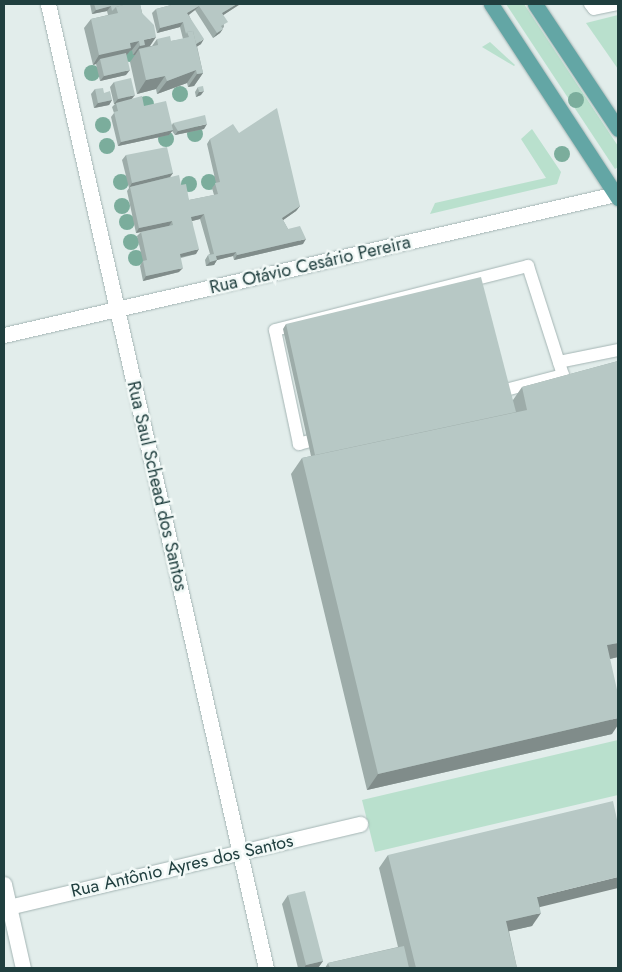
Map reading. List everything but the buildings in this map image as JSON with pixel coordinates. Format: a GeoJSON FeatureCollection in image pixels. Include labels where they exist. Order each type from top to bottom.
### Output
{"type":"FeatureCollection","features":[{"type":"Feature","properties":{"kind":"main road"},"geometry":{"type":"LineString","coordinates":[[491,4],[617,195]]}},
{"type":"Feature","properties":{"kind":"main road"},"geometry":{"type":"LineString","coordinates":[[535,4],[618,129]]}},
{"type":"Feature","properties":{"kind":"street","name":"Rua Saul Schead dos Santos"},"geometry":{"type":"LineString","coordinates":[[48,4],[266,968]]}},
{"type":"Feature","properties":{"kind":"street","name":"Rua Otávio Cesário Pereira"},"geometry":{"type":"LineString","coordinates":[[4,335],[617,195]]}},
{"type":"Feature","properties":{"kind":"street","name":"Rua Antônio Ayres dos Santos"},"geometry":{"type":"LineString","coordinates":[[6,907],[360,824]]}},
{"type":"Feature","properties":{"kind":"street"},"geometry":{"type":"LineString","coordinates":[[4,884],[6,907],[23,968]]}},
{"type":"Feature","properties":{"kind":"lane"},"geometry":{"type":"LineString","coordinates":[[542,4],[546,21]]}},
{"type":"Feature","properties":{"kind":"lane"},"geometry":{"type":"LineString","coordinates":[[590,4],[594,9],[618,4]]}},
{"type":"Feature","properties":{"kind":"lane"},"geometry":{"type":"LineString","coordinates":[[563,376],[528,266],[275,330],[299,444],[581,372]]}},
{"type":"Feature","properties":{"kind":"lane"},"geometry":{"type":"LineString","coordinates":[[559,362],[618,350]]}},
{"type":"Feature","properties":{"kind":"green space"},"geometry":{"type":"Polygon","coordinates":[[[506,4],[524,4],[618,146],[618,167],[615,169],[506,4]]]}},
{"type":"Feature","properties":{"kind":"green space"},"geometry":{"type":"Polygon","coordinates":[[[618,15],[618,69],[586,23],[618,15]]]}},
{"type":"Feature","properties":{"kind":"green space"},"geometry":{"type":"Polygon","coordinates":[[[490,42],[515,65],[482,47],[490,42]]]}},
{"type":"Feature","properties":{"kind":"green space"},"geometry":{"type":"Polygon","coordinates":[[[532,129],[561,172],[557,184],[430,214],[435,203],[546,178],[521,139],[532,129]]]}},
{"type":"Feature","properties":{"kind":"green space"},"geometry":{"type":"Polygon","coordinates":[[[618,740],[618,795],[375,852],[362,800],[618,740]]]}}]}
